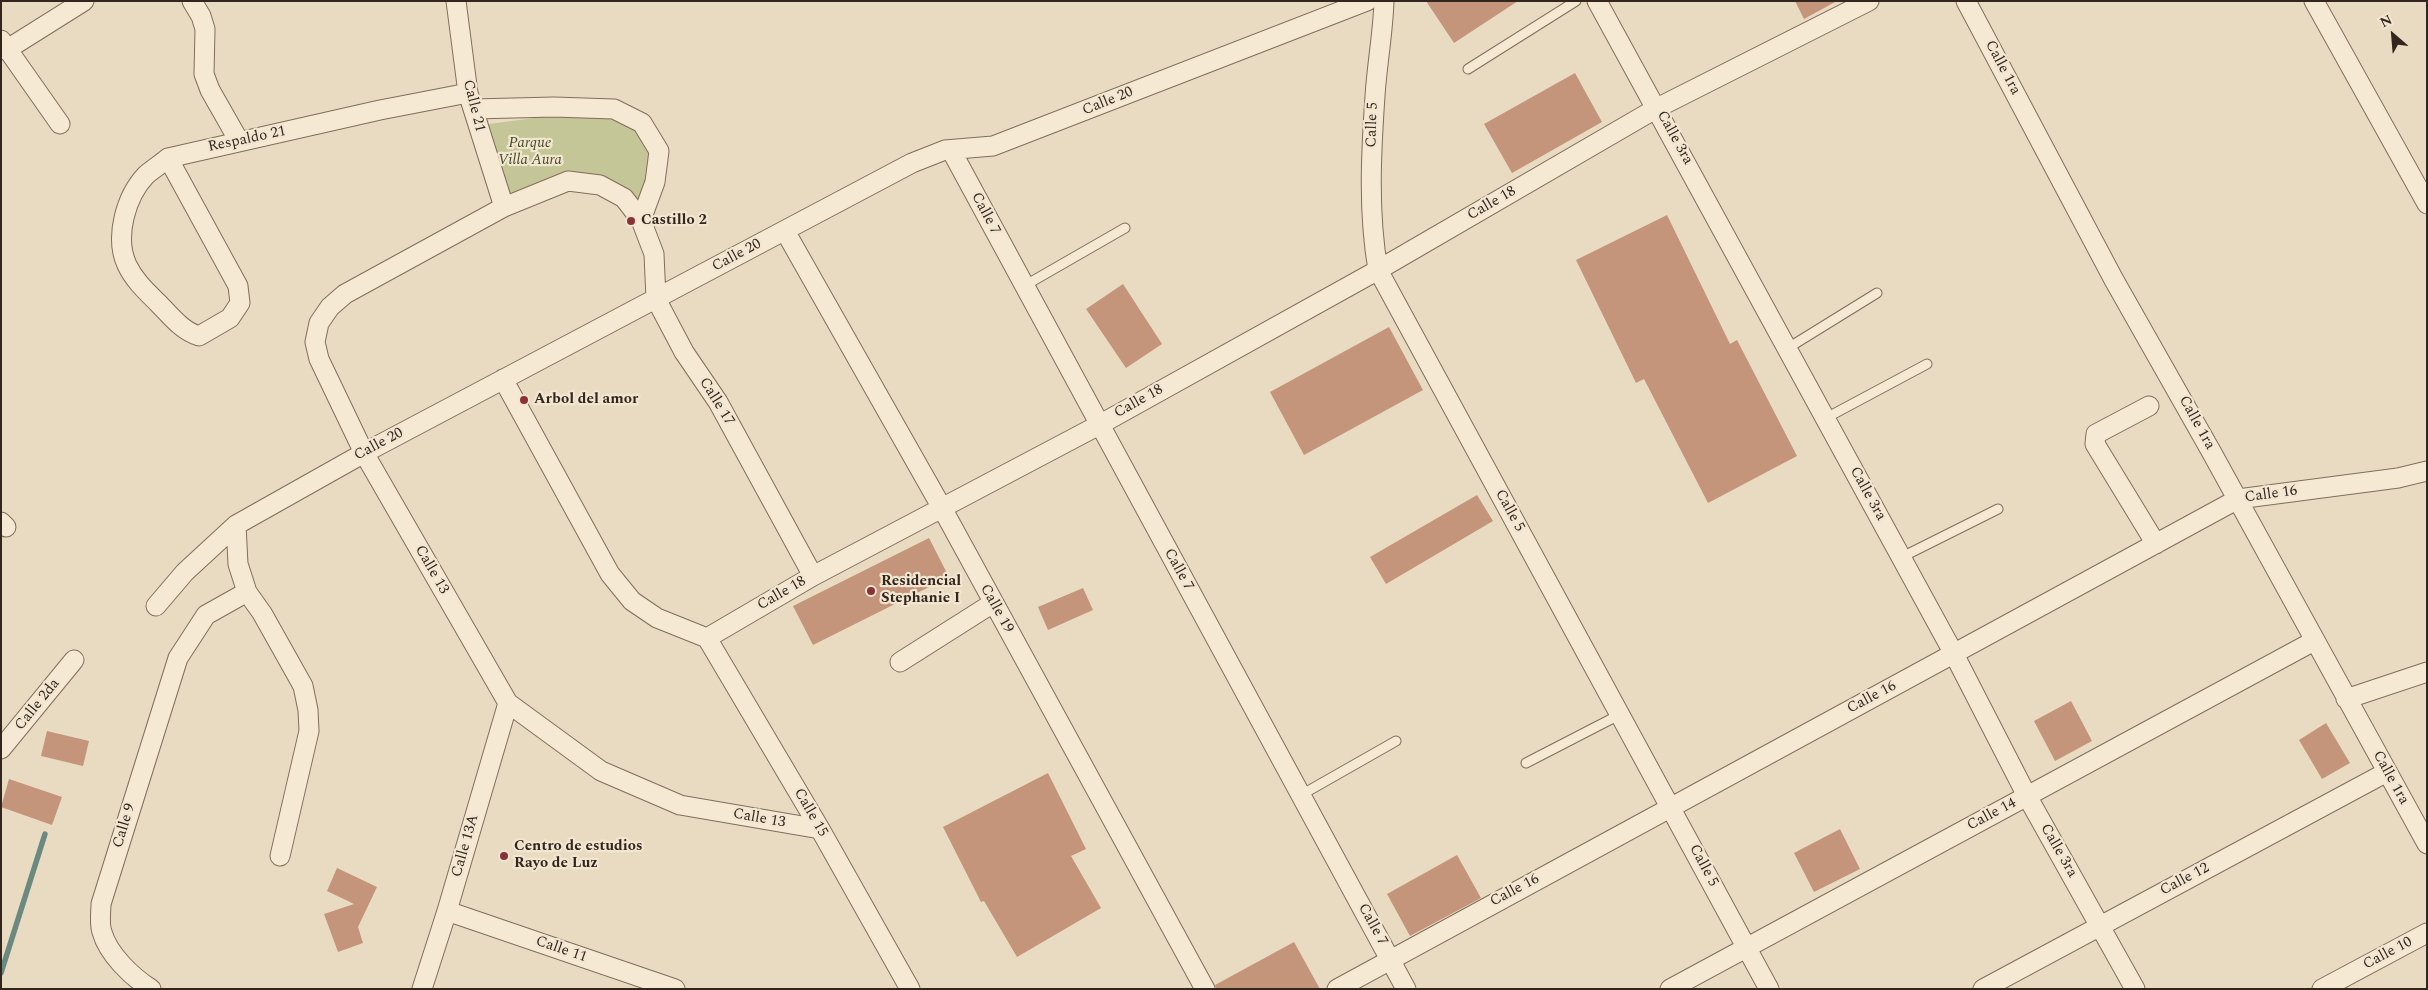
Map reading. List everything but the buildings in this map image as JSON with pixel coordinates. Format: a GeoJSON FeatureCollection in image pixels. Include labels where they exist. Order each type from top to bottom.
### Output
{"type":"FeatureCollection","features":[{"type":"Feature","properties":{"kind":"street"},"geometry":{"type":"LineString","coordinates":[[60,124],[4,45],[84,1]]}},
{"type":"Feature","properties":{"kind":"street"},"geometry":{"type":"LineString","coordinates":[[192,1],[205,29],[204,74],[210,90],[240,141]]}},
{"type":"Feature","properties":{"kind":"street","name":"Calle 21"},"geometry":{"type":"LineString","coordinates":[[456,1],[471,101],[504,207]]}},
{"type":"Feature","properties":{"kind":"street","name":"Calle 20"},"geometry":{"type":"LineString","coordinates":[[156,606],[186,572],[236,525],[364,453],[502,379],[912,163],[950,150],[993,146],[1367,1]]}},
{"type":"Feature","properties":{"kind":"street","name":"Calle 5"},"geometry":{"type":"LineString","coordinates":[[1384,1],[1375,95],[1370,194],[1372,234],[1378,270],[1769,989]]}},
{"type":"Feature","properties":{"kind":"street","name":"Calle 3ra"},"geometry":{"type":"LineString","coordinates":[[1597,1],[1902,557],[2027,796],[2135,989]]}},
{"type":"Feature","properties":{"kind":"street","name":"Calle 18"},"geometry":{"type":"LineString","coordinates":[[707,638],[813,576],[1098,425],[1378,270],[1657,108],[1870,1]]}},
{"type":"Feature","properties":{"kind":"street","name":"Calle 1ra"},"geometry":{"type":"LineString","coordinates":[[1966,1],[2114,280],[2238,499],[2314,641],[2427,844]]}},
{"type":"Feature","properties":{"kind":"street"},"geometry":{"type":"LineString","coordinates":[[2314,1],[2427,204]]}},
{"type":"Feature","properties":{"kind":"street"},"geometry":{"type":"LineString","coordinates":[[471,101],[614,109],[642,123],[659,151],[655,182],[641,220]]}},
{"type":"Feature","properties":{"kind":"street","name":"Respaldo 21"},"geometry":{"type":"LineString","coordinates":[[168,158],[238,286],[240,303],[230,318],[200,336],[188,333],[138,283],[126,264],[122,244],[124,220],[133,195],[146,176],[168,158],[240,141],[380,110],[471,101]]}},
{"type":"Feature","properties":{"kind":"street","name":"Calle 7"},"geometry":{"type":"LineString","coordinates":[[950,150],[1406,989]]}},
{"type":"Feature","properties":{"kind":"street","name":"Calle 17"},"geometry":{"type":"LineString","coordinates":[[504,207],[568,181],[600,185],[624,198],[641,220],[654,254],[656,299],[684,352],[718,402],[813,576]]}},
{"type":"Feature","properties":{"kind":"street","name":"Calle 13"},"geometry":{"type":"LineString","coordinates":[[504,207],[345,294],[330,307],[319,323],[315,342],[318,359],[364,453],[508,703],[602,771],[680,805],[820,829]]}},
{"type":"Feature","properties":{"kind":"street","name":"Calle 19"},"geometry":{"type":"LineString","coordinates":[[784,231],[942,508],[1205,989]]}},
{"type":"Feature","properties":{"kind":"street"},"geometry":{"type":"LineString","coordinates":[[502,379],[610,574],[632,601],[657,618],[707,638]]}},
{"type":"Feature","properties":{"kind":"street"},"geometry":{"type":"LineString","coordinates":[[2149,406],[2096,434],[2095,444],[2156,544]]}},
{"type":"Feature","properties":{"kind":"street","name":"Calle 16"},"geometry":{"type":"LineString","coordinates":[[1338,989],[1390,958],[2238,499],[2398,478],[2427,471]]}},
{"type":"Feature","properties":{"kind":"street"},"geometry":{"type":"LineString","coordinates":[[236,525],[238,564],[247,592],[262,613],[303,686],[308,710],[309,732],[280,856]]}},
{"type":"Feature","properties":{"kind":"street","name":"Calle 9"},"geometry":{"type":"LineString","coordinates":[[151,989],[131,975],[116,957],[102,932],[101,904],[178,658],[206,615],[247,592]]}},
{"type":"Feature","properties":{"kind":"street"},"geometry":{"type":"LineString","coordinates":[[900,662],[994,603]]}},
{"type":"Feature","properties":{"kind":"street","name":"Calle 15"},"geometry":{"type":"LineString","coordinates":[[707,638],[820,829],[910,989]]}},
{"type":"Feature","properties":{"kind":"street","name":"Calle 14"},"geometry":{"type":"LineString","coordinates":[[1670,989],[1746,946],[2314,641]]}},
{"type":"Feature","properties":{"kind":"street","name":"Calle 2da"},"geometry":{"type":"LineString","coordinates":[[1,749],[74,660]]}},
{"type":"Feature","properties":{"kind":"street"},"geometry":{"type":"LineString","coordinates":[[2346,699],[2427,672]]}},
{"type":"Feature","properties":{"kind":"street","name":"Calle 13A"},"geometry":{"type":"LineString","coordinates":[[422,989],[508,703]]}},
{"type":"Feature","properties":{"kind":"street","name":"Calle 12"},"geometry":{"type":"LineString","coordinates":[[1983,989],[2387,772]]}},
{"type":"Feature","properties":{"kind":"street","name":"Calle 11"},"geometry":{"type":"LineString","coordinates":[[447,911],[675,989]]}},
{"type":"Feature","properties":{"kind":"street","name":"Calle 10"},"geometry":{"type":"LineString","coordinates":[[2322,989],[2427,933]]}},
{"type":"Feature","properties":{"kind":"lane"},"geometry":{"type":"LineString","coordinates":[[1468,69],[1576,1]]}},
{"type":"Feature","properties":{"kind":"lane"},"geometry":{"type":"LineString","coordinates":[[1024,286],[1125,228]]}},
{"type":"Feature","properties":{"kind":"lane"},"geometry":{"type":"LineString","coordinates":[[1788,348],[1877,293]]}},
{"type":"Feature","properties":{"kind":"lane"},"geometry":{"type":"LineString","coordinates":[[1826,418],[1927,364]]}},
{"type":"Feature","properties":{"kind":"lane"},"geometry":{"type":"LineString","coordinates":[[1902,557],[1998,509]]}},
{"type":"Feature","properties":{"kind":"lane"},"geometry":{"type":"LineString","coordinates":[[1526,764],[1620,714]]}},
{"type":"Feature","properties":{"kind":"lane"},"geometry":{"type":"LineString","coordinates":[[1301,795],[1396,742]]}},
{"type":"Feature","properties":{"kind":"green space","name":"Parque Villa Aura"},"geometry":{"type":"Polygon","coordinates":[[[556,115],[611,115],[636,128],[651,151],[649,176],[640,203],[630,191],[607,178],[568,171],[512,202],[482,125],[556,115]]]}},
{"type":"Feature","properties":{"kind":"waterway"},"geometry":{"type":"LineString","coordinates":[[1,973],[45,834]]}},
{"type":"Feature","properties":{"kind":"place","name":"Castillo 2"},"geometry":{"type":"Point","coordinates":[631,221]}},
{"type":"Feature","properties":{"kind":"place","name":"Arbol del amor"},"geometry":{"type":"Point","coordinates":[524,400]}},
{"type":"Feature","properties":{"kind":"place","name":"Residencial Stephanie I"},"geometry":{"type":"Point","coordinates":[871,591]}},
{"type":"Feature","properties":{"kind":"place","name":"Centro de estudios Rayo de Luz"},"geometry":{"type":"Point","coordinates":[504,856]}}]}
